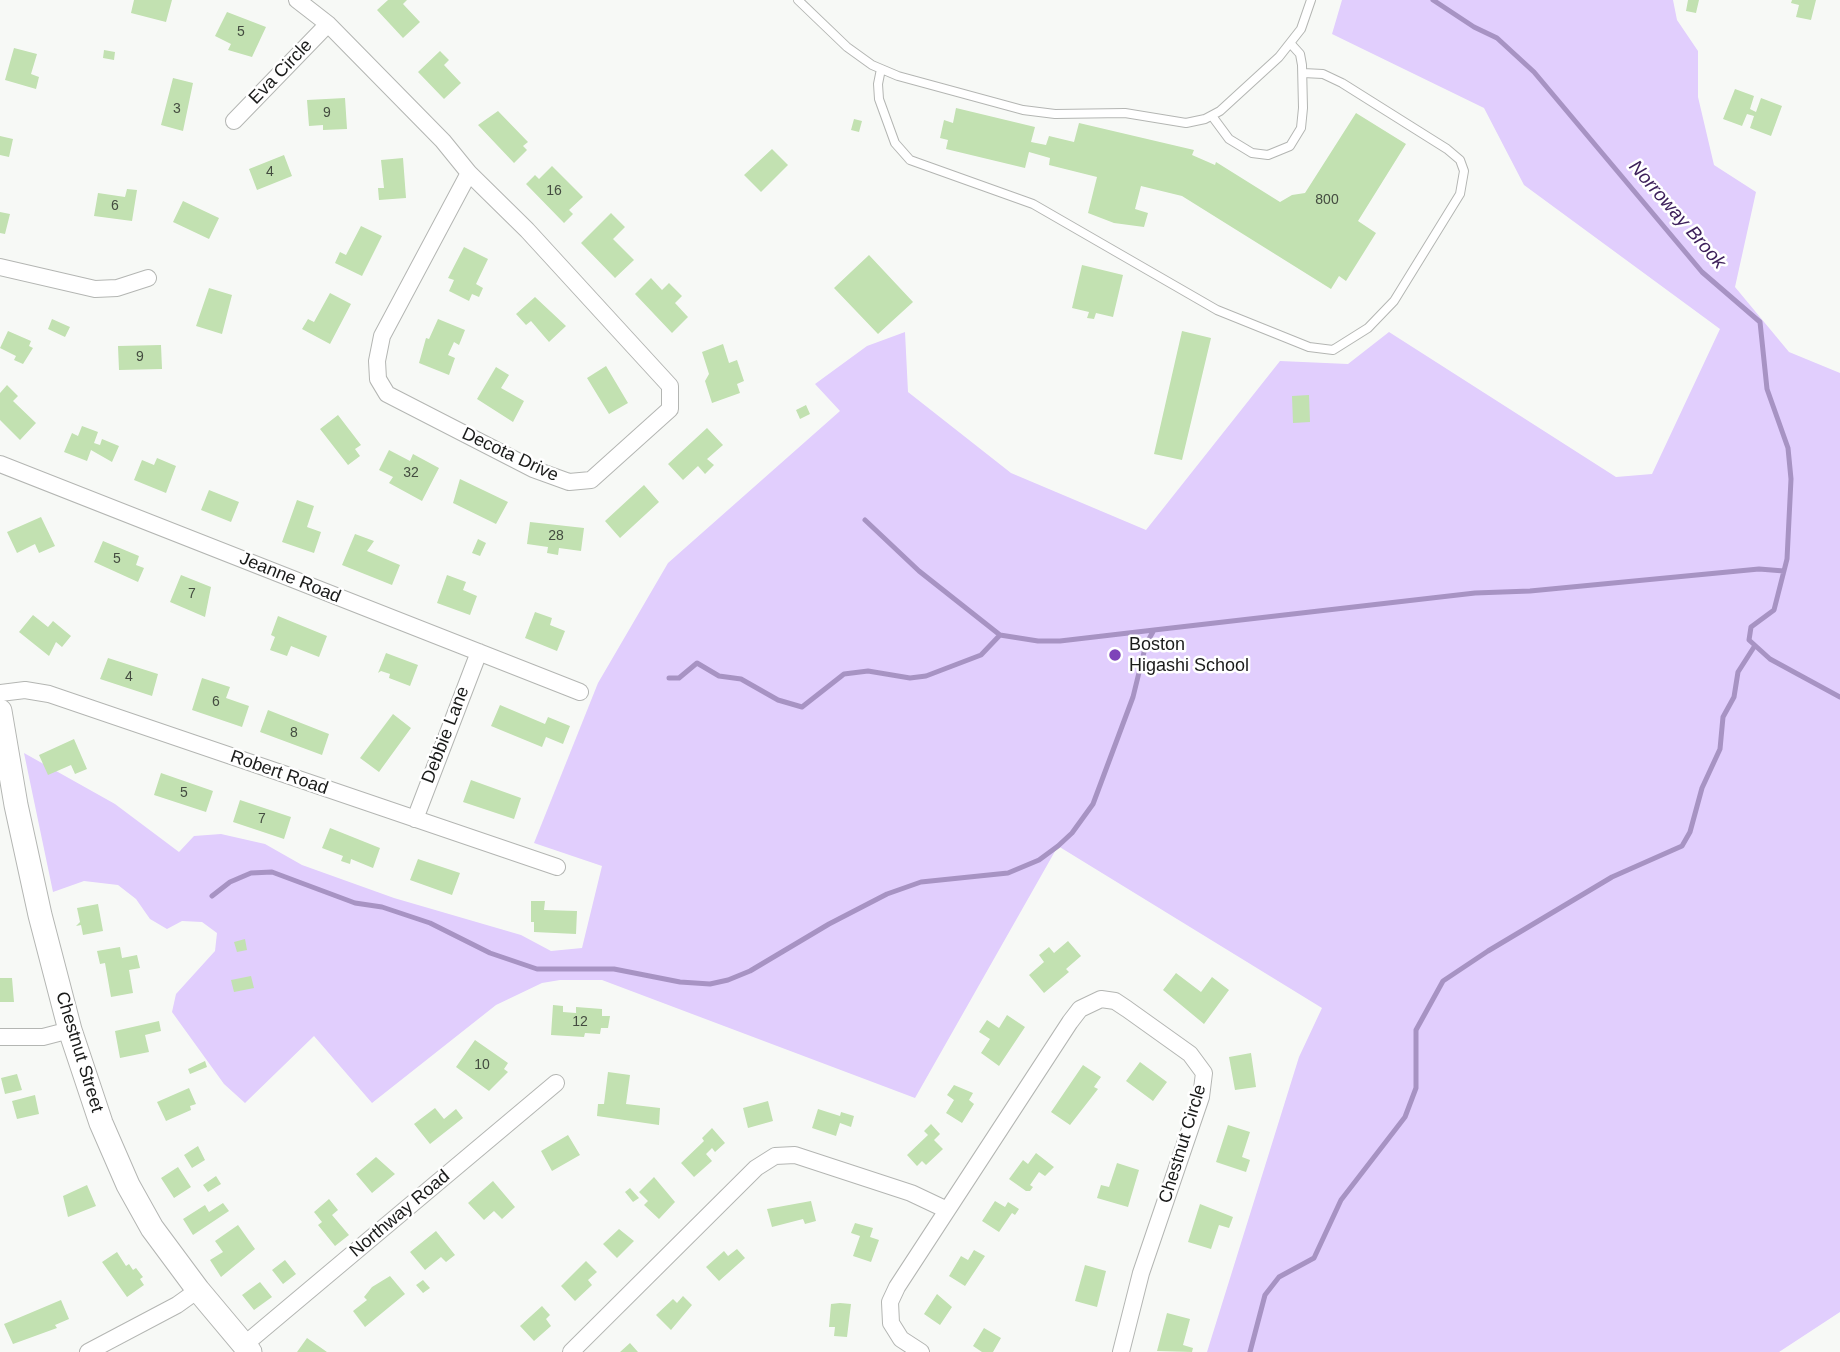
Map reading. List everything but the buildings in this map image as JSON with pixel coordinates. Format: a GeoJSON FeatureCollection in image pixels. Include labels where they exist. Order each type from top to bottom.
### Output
{"type":"FeatureCollection","features":[{"type":"Feature","properties":{"kind":"main road","name":"Chestnut Street"},"geometry":{"type":"LineString","coordinates":[[0,711],[31,878],[71,1030],[101,1123],[128,1185],[162,1243],[247,1348]]}},
{"type":"Feature","properties":{"kind":"street","name":"Decota Drive"},"geometry":{"type":"LineString","coordinates":[[297,0],[328,24],[443,141],[469,173],[527,230],[670,386],[670,409],[591,480],[569,482],[533,469],[387,394],[377,379],[382,336],[469,173]]}},
{"type":"Feature","properties":{"kind":"street","name":"Eva Circle"},"geometry":{"type":"LineString","coordinates":[[234,121],[328,24]]}},
{"type":"Feature","properties":{"kind":"street"},"geometry":{"type":"LineString","coordinates":[[0,267],[95,289],[117,288],[148,278]]}},
{"type":"Feature","properties":{"kind":"street","name":"Jeanne Road"},"geometry":{"type":"LineString","coordinates":[[0,464],[580,692]]}},
{"type":"Feature","properties":{"kind":"street","name":"Debbie Lane"},"geometry":{"type":"LineString","coordinates":[[415,819],[479,652]]}},
{"type":"Feature","properties":{"kind":"street","name":"Robert Road"},"geometry":{"type":"LineString","coordinates":[[0,693],[24,690],[49,694],[556,867]]}},
{"type":"Feature","properties":{"kind":"street","name":"Chestnut Circle"},"geometry":{"type":"LineString","coordinates":[[921,1352],[901,1339],[893,1329],[889,1317],[890,1302],[1070,1021],[1087,1004],[1101,999],[1121,1004],[1190,1054],[1201,1066],[1203,1089],[1142,1273],[1121,1352]]}},
{"type":"Feature","properties":{"kind":"street"},"geometry":{"type":"LineString","coordinates":[[0,1037],[43,1037],[71,1030]]}},
{"type":"Feature","properties":{"kind":"street","name":"Northway Road"},"geometry":{"type":"LineString","coordinates":[[247,1348],[556,1083]]}},
{"type":"Feature","properties":{"kind":"street"},"geometry":{"type":"LineString","coordinates":[[571,1352],[747,1177],[775,1156],[795,1155],[911,1193],[947,1210]]}},
{"type":"Feature","properties":{"kind":"street"},"geometry":{"type":"LineString","coordinates":[[88,1352],[177,1305],[198,1290]]}},
{"type":"Feature","properties":{"kind":"lane"},"geometry":{"type":"LineString","coordinates":[[798,0],[838,40],[881,69],[1044,113],[1125,113],[1186,123],[1212,116],[1235,100],[1291,44],[1304,23],[1311,0]]}},
{"type":"Feature","properties":{"kind":"lane"},"geometry":{"type":"LineString","coordinates":[[1212,116],[1222,131],[1244,150],[1268,155],[1284,150],[1301,128],[1303,74],[1300,54],[1291,44]]}},
{"type":"Feature","properties":{"kind":"lane"},"geometry":{"type":"LineString","coordinates":[[881,69],[877,84],[879,99],[895,143],[911,160],[1033,204],[1217,310],[1309,346],[1333,350],[1368,328],[1394,301],[1460,194],[1464,171],[1460,160],[1447,149],[1342,83],[1323,74],[1303,74]]}},
{"type":"Feature","properties":{"kind":"shaded area","name":"Boston Higashi School"},"geometry":{"type":"Polygon","coordinates":[[[1342,0],[1673,0],[1677,20],[1698,51],[1698,97],[1714,165],[1756,192],[1735,287],[1789,352],[1840,373],[1840,1312],[1779,1352],[1207,1352],[1299,1057],[1322,1008],[1058,846],[915,1098],[602,980],[560,980],[542,983],[496,1005],[372,1103],[314,1036],[245,1103],[224,1084],[172,1012],[176,994],[215,951],[217,933],[202,922],[182,921],[167,929],[150,919],[136,899],[118,885],[84,881],[53,892],[24,753],[115,804],[179,852],[194,836],[221,834],[265,844],[302,865],[394,898],[521,935],[551,951],[582,948],[602,866],[534,843],[598,683],[668,563],[840,411],[815,384],[867,346],[905,332],[908,392],[1011,473],[1146,530],[1280,361],[1348,364],[1389,332],[1616,477],[1652,474],[1720,329],[1524,185],[1484,108],[1332,34],[1342,0]]]}},
{"type":"Feature","properties":{"kind":"waterway","name":"Norroway Brook"},"geometry":{"type":"LineString","coordinates":[[1433,0],[1474,27],[1497,38],[1534,72],[1702,272],[1760,322],[1767,389],[1788,448],[1791,479],[1787,559],[1774,610],[1751,627],[1749,640],[1770,659],[1840,697]]}},
{"type":"Feature","properties":{"kind":"waterway"},"geometry":{"type":"LineString","coordinates":[[865,520],[919,571],[1000,635]]}},
{"type":"Feature","properties":{"kind":"waterway"},"geometry":{"type":"LineString","coordinates":[[212,896],[230,882],[251,873],[272,872],[355,903],[382,907],[430,923],[490,953],[537,969],[614,969],[680,982],[710,984],[750,971],[829,924],[887,894],[921,882],[1008,873],[1039,860],[1058,846],[1072,833],[1093,804],[1133,697],[1146,644],[1154,630],[1475,593],[1530,591],[1759,569],[1784,571]]}},
{"type":"Feature","properties":{"kind":"waterway"},"geometry":{"type":"LineString","coordinates":[[669,678],[679,678],[697,663],[719,676],[741,679],[778,700],[802,707],[844,674],[868,671],[910,678],[926,676],[981,655],[1000,635],[1038,641],[1060,641],[1154,630]]}},
{"type":"Feature","properties":{"kind":"waterway"},"geometry":{"type":"LineString","coordinates":[[1250,1352],[1265,1295],[1279,1277],[1314,1258],[1341,1200],[1405,1117],[1416,1088],[1416,1030],[1443,981],[1612,877],[1682,846],[1690,832],[1702,788],[1720,749],[1723,717],[1734,697],[1738,672],[1754,647]]}},
{"type":"Feature","properties":{"kind":"place","name":"Boston Higashi School"},"geometry":{"type":"Point","coordinates":[1115,655]}}]}
